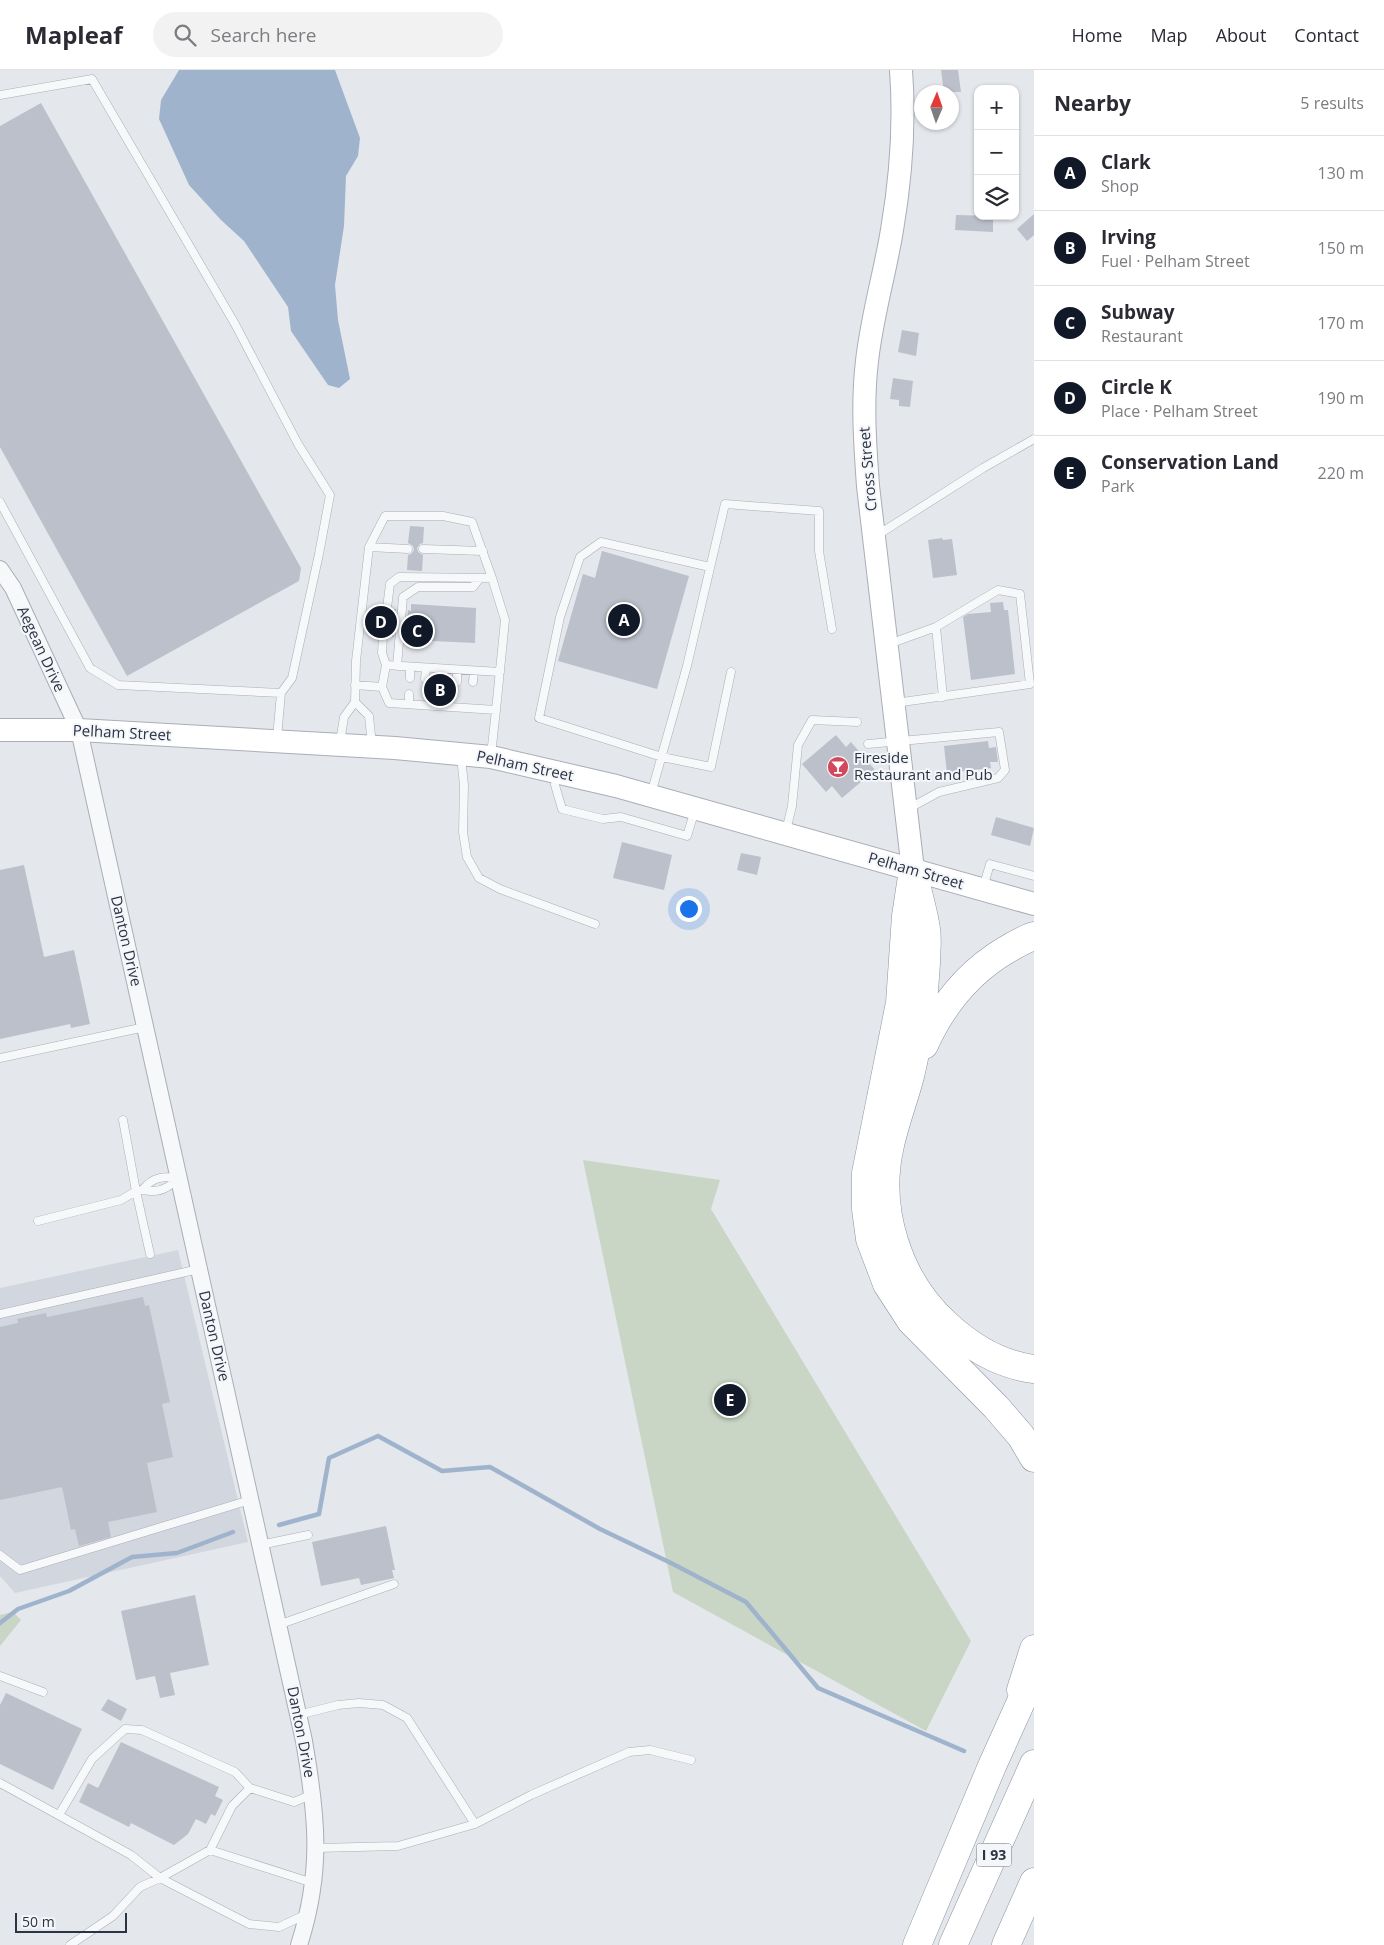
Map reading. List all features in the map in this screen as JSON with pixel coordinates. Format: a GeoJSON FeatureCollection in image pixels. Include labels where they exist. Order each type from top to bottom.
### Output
{"type":"FeatureCollection","features":[{"type":"Feature","properties":{"kind":"highway"},"geometry":{"type":"LineString","coordinates":[[910,1076],[922,1010],[926,931],[913,870]]}},
{"type":"Feature","properties":{"kind":"highway"},"geometry":{"type":"LineString","coordinates":[[913,870],[906,916],[900,1003],[866,1173],[866,1209],[870,1239],[882,1273],[902,1308],[945,1357],[1003,1414],[1021,1436],[1034,1458]]}},
{"type":"Feature","properties":{"kind":"highway"},"geometry":{"type":"LineString","coordinates":[[1034,936],[994,957],[962,985],[937,1017],[910,1076],[894,1126],[886,1167],[887,1209],[897,1250],[915,1287],[941,1320],[957,1334],[992,1356],[1011,1364],[1034,1369]]}},
{"type":"Feature","properties":{"kind":"highway"},"geometry":{"type":"LineString","coordinates":[[917,1945],[1016,1707],[1034,1649]]}},
{"type":"Feature","properties":{"kind":"highway"},"geometry":{"type":"LineString","coordinates":[[992,1766],[1034,1673]]}},
{"type":"Feature","properties":{"kind":"highway","name":"I 93"},"geometry":{"type":"LineString","coordinates":[[953,1945],[1034,1764]]}},
{"type":"Feature","properties":{"kind":"highway"},"geometry":{"type":"LineString","coordinates":[[1006,1945],[1034,1882]]}},
{"type":"Feature","properties":{"kind":"street","name":"Cross Street"},"geometry":{"type":"LineString","coordinates":[[901,70],[903,120],[896,205],[872,325],[865,380],[865,444],[886,644],[913,870]]}},
{"type":"Feature","properties":{"kind":"street","name":"Aegean Drive"},"geometry":{"type":"LineString","coordinates":[[0,569],[17,597],[79,730]]}},
{"type":"Feature","properties":{"kind":"street","name":"Pelham Street"},"geometry":{"type":"LineString","coordinates":[[0,730],[79,730],[372,747],[491,757],[651,796],[1034,904]]}},
{"type":"Feature","properties":{"kind":"street","name":"Danton Drive"},"geometry":{"type":"LineString","coordinates":[[79,730],[298,1715],[313,1794],[316,1827],[313,1883],[308,1913],[299,1945]]}},
{"type":"Feature","properties":{"kind":"lane"},"geometry":{"type":"LineString","coordinates":[[0,95],[92,79],[235,324],[298,444],[330,495],[292,678],[281,693],[277,741]]}},
{"type":"Feature","properties":{"kind":"lane"},"geometry":{"type":"LineString","coordinates":[[874,537],[983,468],[1034,439]]}},
{"type":"Feature","properties":{"kind":"lane"},"geometry":{"type":"LineString","coordinates":[[0,502],[90,668],[118,685],[281,693]]}},
{"type":"Feature","properties":{"kind":"lane"},"geometry":{"type":"LineString","coordinates":[[651,796],[687,666],[725,504],[819,511],[819,551],[832,629]]}},
{"type":"Feature","properties":{"kind":"lane"},"geometry":{"type":"LineString","coordinates":[[339,746],[344,717],[354,702],[369,547],[384,516],[443,516],[472,522],[505,620],[491,757]]}},
{"type":"Feature","properties":{"kind":"lane"},"geometry":{"type":"LineString","coordinates":[[710,567],[602,542],[580,557],[560,617],[539,718],[662,757],[711,767],[731,672]]}},
{"type":"Feature","properties":{"kind":"lane"},"geometry":{"type":"LineString","coordinates":[[369,547],[408,549]]}},
{"type":"Feature","properties":{"kind":"lane"},"geometry":{"type":"LineString","coordinates":[[423,549],[483,551]]}},
{"type":"Feature","properties":{"kind":"lane"},"geometry":{"type":"LineString","coordinates":[[387,608],[390,584],[399,577],[492,578]]}},
{"type":"Feature","properties":{"kind":"lane"},"geometry":{"type":"LineString","coordinates":[[398,666],[403,597],[418,587],[473,587],[480,578]]}},
{"type":"Feature","properties":{"kind":"lane"},"geometry":{"type":"LineString","coordinates":[[886,644],[936,627],[998,590],[1020,594],[1030,684],[893,703]]}},
{"type":"Feature","properties":{"kind":"lane"},"geometry":{"type":"LineString","coordinates":[[936,627],[943,697]]}},
{"type":"Feature","properties":{"kind":"lane"},"geometry":{"type":"LineString","coordinates":[[383,636],[382,653],[386,665],[382,687],[389,703],[496,710]]}},
{"type":"Feature","properties":{"kind":"lane"},"geometry":{"type":"LineString","coordinates":[[386,665],[500,672]]}},
{"type":"Feature","properties":{"kind":"lane"},"geometry":{"type":"LineString","coordinates":[[410,667],[410,678]]}},
{"type":"Feature","properties":{"kind":"lane"},"geometry":{"type":"LineString","coordinates":[[425,679],[426,668]]}},
{"type":"Feature","properties":{"kind":"lane"},"geometry":{"type":"LineString","coordinates":[[442,680],[443,669]]}},
{"type":"Feature","properties":{"kind":"lane"},"geometry":{"type":"LineString","coordinates":[[457,682],[458,670]]}},
{"type":"Feature","properties":{"kind":"lane"},"geometry":{"type":"LineString","coordinates":[[473,682],[474,671]]}},
{"type":"Feature","properties":{"kind":"lane"},"geometry":{"type":"LineString","coordinates":[[355,685],[382,687]]}},
{"type":"Feature","properties":{"kind":"lane"},"geometry":{"type":"LineString","coordinates":[[409,694],[409,704]]}},
{"type":"Feature","properties":{"kind":"lane"},"geometry":{"type":"LineString","coordinates":[[424,705],[425,695]]}},
{"type":"Feature","properties":{"kind":"lane"},"geometry":{"type":"LineString","coordinates":[[441,706],[442,696]]}},
{"type":"Feature","properties":{"kind":"lane"},"geometry":{"type":"LineString","coordinates":[[456,697],[456,707]]}},
{"type":"Feature","properties":{"kind":"lane"},"geometry":{"type":"LineString","coordinates":[[472,698],[472,708]]}},
{"type":"Feature","properties":{"kind":"lane"},"geometry":{"type":"LineString","coordinates":[[354,702],[369,716],[372,747]]}},
{"type":"Feature","properties":{"kind":"lane"},"geometry":{"type":"LineString","coordinates":[[785,834],[792,806],[798,745],[812,720],[857,722]]}},
{"type":"Feature","properties":{"kind":"lane"},"geometry":{"type":"LineString","coordinates":[[868,744],[1000,732],[1006,770],[998,778],[939,792],[906,810]]}},
{"type":"Feature","properties":{"kind":"lane"},"geometry":{"type":"LineString","coordinates":[[461,753],[464,785],[463,832],[467,858],[479,878],[500,889],[595,924]]}},
{"type":"Feature","properties":{"kind":"lane"},"geometry":{"type":"LineString","coordinates":[[556,772],[555,785],[562,809],[603,819],[621,817],[687,836],[695,808]]}},
{"type":"Feature","properties":{"kind":"lane"},"geometry":{"type":"LineString","coordinates":[[982,889],[990,864],[1034,876]]}},
{"type":"Feature","properties":{"kind":"lane"},"geometry":{"type":"LineString","coordinates":[[0,1058],[145,1028]]}},
{"type":"Feature","properties":{"kind":"lane"},"geometry":{"type":"LineString","coordinates":[[123,1120],[139,1190],[150,1254]]}},
{"type":"Feature","properties":{"kind":"lane"},"geometry":{"type":"LineString","coordinates":[[38,1221],[121,1200],[139,1190],[153,1191],[167,1188],[178,1178]]}},
{"type":"Feature","properties":{"kind":"lane"},"geometry":{"type":"LineString","coordinates":[[0,1314],[199,1270]]}},
{"type":"Feature","properties":{"kind":"lane"},"geometry":{"type":"LineString","coordinates":[[0,1555],[20,1570],[250,1500]]}},
{"type":"Feature","properties":{"kind":"lane"},"geometry":{"type":"LineString","coordinates":[[260,1545],[308,1535]]}},
{"type":"Feature","properties":{"kind":"lane"},"geometry":{"type":"LineString","coordinates":[[278,1625],[394,1584]]}},
{"type":"Feature","properties":{"kind":"lane"},"geometry":{"type":"LineString","coordinates":[[0,1676],[43,1692]]}},
{"type":"Feature","properties":{"kind":"lane"},"geometry":{"type":"LineString","coordinates":[[298,1715],[338,1705],[358,1703],[383,1705],[408,1718],[475,1824]]}},
{"type":"Feature","properties":{"kind":"lane"},"geometry":{"type":"LineString","coordinates":[[59,1815],[92,1759],[125,1729],[142,1730],[235,1772],[250,1788],[294,1802],[313,1794]]}},
{"type":"Feature","properties":{"kind":"lane"},"geometry":{"type":"LineString","coordinates":[[316,1848],[398,1846],[475,1824],[531,1795],[629,1752],[650,1750],[692,1760]]}},
{"type":"Feature","properties":{"kind":"lane"},"geometry":{"type":"LineString","coordinates":[[0,1783],[131,1855],[160,1878],[249,1924],[279,1927],[308,1913]]}},
{"type":"Feature","properties":{"kind":"lane"},"geometry":{"type":"LineString","coordinates":[[70,1945],[113,1916],[140,1887],[210,1850],[232,1806],[250,1788]]}},
{"type":"Feature","properties":{"kind":"lane"},"geometry":{"type":"LineString","coordinates":[[210,1850],[313,1883]]}},
{"type":"Feature","properties":{"kind":"shaded area"},"geometry":{"type":"Polygon","coordinates":[[[178,1250],[248,1542],[15,1593],[0,1576],[0,1288],[178,1250]]]}},
{"type":"Feature","properties":{"kind":"green space"},"geometry":{"type":"Polygon","coordinates":[[[583,1160],[720,1180],[711,1209],[971,1641],[926,1731],[673,1592],[583,1160]]]}},
{"type":"Feature","properties":{"kind":"green space"},"geometry":{"type":"Polygon","coordinates":[[[13,1612],[21,1620],[0,1646],[0,1615],[13,1612]]]}},
{"type":"Feature","properties":{"kind":"water"},"geometry":{"type":"Polygon","coordinates":[[[179,70],[335,70],[360,138],[358,156],[346,176],[344,226],[335,285],[338,320],[350,379],[339,388],[328,385],[291,331],[288,307],[244,241],[221,220],[189,185],[159,119],[161,100],[179,70]]]}},
{"type":"Feature","properties":{"kind":"building"},"geometry":{"type":"Polygon","coordinates":[[[941,70],[958,70],[961,92],[959,92],[959,85],[943,85],[941,70]]]}},
{"type":"Feature","properties":{"kind":"building"},"geometry":{"type":"Polygon","coordinates":[[[41,103],[301,568],[299,581],[127,676],[0,447],[0,126],[41,103]]]}},
{"type":"Feature","properties":{"kind":"building"},"geometry":{"type":"Polygon","coordinates":[[[1034,214],[1034,235],[1027,241],[1017,229],[1034,214]]]}},
{"type":"Feature","properties":{"kind":"building"},"geometry":{"type":"Polygon","coordinates":[[[956,215],[974,215],[974,220],[993,220],[993,232],[955,230],[956,215]]]}},
{"type":"Feature","properties":{"kind":"building"},"geometry":{"type":"Polygon","coordinates":[[[902,330],[919,333],[916,356],[898,352],[902,330]]]}},
{"type":"Feature","properties":{"kind":"building"},"geometry":{"type":"Polygon","coordinates":[[[893,378],[913,381],[910,407],[899,406],[899,400],[890,399],[893,378]]]}},
{"type":"Feature","properties":{"kind":"building"},"geometry":{"type":"Polygon","coordinates":[[[410,526],[424,527],[423,543],[417,548],[418,552],[423,555],[422,571],[407,570],[408,555],[414,550],[413,546],[408,543],[410,526]]]}},
{"type":"Feature","properties":{"kind":"building"},"geometry":{"type":"Polygon","coordinates":[[[942,538],[943,540],[952,539],[957,575],[933,578],[928,540],[942,538]]]}},
{"type":"Feature","properties":{"kind":"building"},"geometry":{"type":"Polygon","coordinates":[[[602,551],[689,576],[657,689],[558,661],[583,574],[595,578],[602,551]]]}},
{"type":"Feature","properties":{"kind":"building"},"geometry":{"type":"Polygon","coordinates":[[[1003,602],[1004,610],[1008,610],[1015,674],[971,680],[963,617],[968,614],[991,612],[990,603],[1003,602]]]}},
{"type":"Feature","properties":{"kind":"building"},"geometry":{"type":"Polygon","coordinates":[[[411,604],[476,608],[475,643],[410,640],[410,638],[405,638],[408,610],[411,611],[411,604]]]}},
{"type":"Feature","properties":{"kind":"building"},"geometry":{"type":"Polygon","coordinates":[[[373,607],[381,608],[387,614],[396,609],[394,637],[389,636],[384,630],[380,631],[377,635],[370,634],[373,607]]]}},
{"type":"Feature","properties":{"kind":"building","name":"Fireside Restaurant and Pub"},"geometry":{"type":"Polygon","coordinates":[[[836,735],[846,747],[851,742],[875,770],[842,798],[832,786],[826,792],[802,764],[836,735]]]}},
{"type":"Feature","properties":{"kind":"building"},"geometry":{"type":"Polygon","coordinates":[[[988,741],[989,748],[996,747],[998,762],[990,762],[991,768],[947,773],[944,746],[988,741]]]}},
{"type":"Feature","properties":{"kind":"building"},"geometry":{"type":"Polygon","coordinates":[[[996,817],[1034,828],[1030,846],[991,835],[996,817]]]}},
{"type":"Feature","properties":{"kind":"building"},"geometry":{"type":"Polygon","coordinates":[[[622,842],[672,855],[664,890],[613,878],[622,842]]]}},
{"type":"Feature","properties":{"kind":"building"},"geometry":{"type":"Polygon","coordinates":[[[741,853],[761,857],[757,875],[737,870],[741,853]]]}},
{"type":"Feature","properties":{"kind":"building"},"geometry":{"type":"Polygon","coordinates":[[[24,865],[44,957],[74,950],[90,1024],[71,1028],[70,1024],[0,1039],[0,870],[24,865]]]}},
{"type":"Feature","properties":{"kind":"building"},"geometry":{"type":"Polygon","coordinates":[[[143,1297],[145,1306],[149,1305],[170,1402],[162,1404],[173,1457],[147,1463],[157,1512],[108,1522],[111,1537],[79,1546],[75,1529],[71,1530],[62,1487],[0,1500],[0,1327],[18,1323],[17,1319],[46,1313],[47,1317],[143,1297]]]}},
{"type":"Feature","properties":{"kind":"building"},"geometry":{"type":"Polygon","coordinates":[[[386,1526],[395,1570],[392,1570],[394,1578],[361,1585],[359,1578],[321,1586],[312,1542],[386,1526]]]}},
{"type":"Feature","properties":{"kind":"building"},"geometry":{"type":"Polygon","coordinates":[[[195,1595],[209,1665],[170,1673],[175,1695],[160,1698],[155,1676],[136,1680],[121,1611],[195,1595]]]}},
{"type":"Feature","properties":{"kind":"building"},"geometry":{"type":"Polygon","coordinates":[[[6,1693],[82,1729],[53,1790],[0,1764],[0,1705],[6,1693]]]}},
{"type":"Feature","properties":{"kind":"building"},"geometry":{"type":"Polygon","coordinates":[[[108,1699],[127,1709],[121,1721],[101,1710],[108,1699]]]}},
{"type":"Feature","properties":{"kind":"building"},"geometry":{"type":"Polygon","coordinates":[[[121,1742],[219,1787],[215,1796],[223,1800],[215,1816],[211,1814],[206,1824],[196,1819],[188,1834],[174,1845],[131,1823],[129,1827],[79,1802],[88,1783],[98,1788],[121,1742]]]}},
{"type":"Feature","properties":{"kind":"waterway"},"geometry":{"type":"LineString","coordinates":[[279,1525],[319,1514],[329,1458],[378,1436],[442,1471],[490,1467],[600,1529],[746,1602],[818,1688],[964,1751]]}},
{"type":"Feature","properties":{"kind":"waterway"},"geometry":{"type":"LineString","coordinates":[[0,1623],[18,1609],[69,1591],[132,1557],[177,1553],[233,1532]]}},
{"type":"Feature","properties":{"kind":"place","name":"Clark"},"geometry":{"type":"Point","coordinates":[624,620]}},
{"type":"Feature","properties":{"kind":"place","name":"Circle K"},"geometry":{"type":"Point","coordinates":[381,622]}},
{"type":"Feature","properties":{"kind":"place","name":"Subway"},"geometry":{"type":"Point","coordinates":[417,631]}},
{"type":"Feature","properties":{"kind":"place","name":"Irving"},"geometry":{"type":"Point","coordinates":[440,690]}},
{"type":"Feature","properties":{"kind":"place","name":"Fireside Restaurant and Pub"},"geometry":{"type":"Point","coordinates":[838,767]}},
{"type":"Feature","properties":{"kind":"place","name":"Conservation Land"},"geometry":{"type":"Point","coordinates":[730,1400]}}]}
